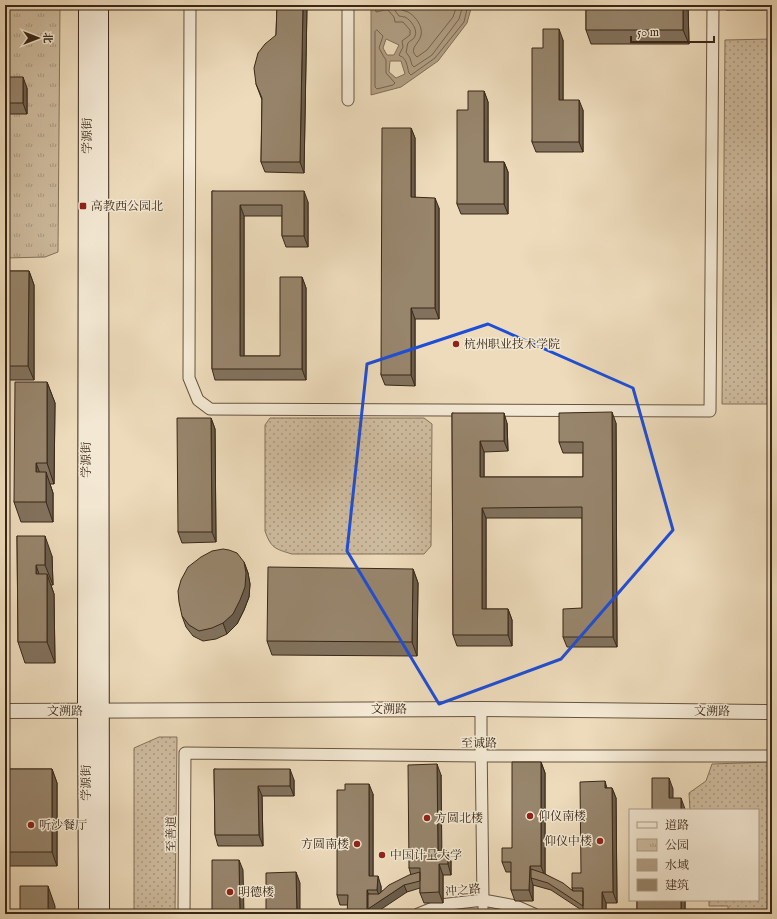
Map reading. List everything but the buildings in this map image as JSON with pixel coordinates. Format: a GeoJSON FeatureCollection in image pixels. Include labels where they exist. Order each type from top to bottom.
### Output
{"type":"FeatureCollection","features":[{"type":"Feature","properties":{"kind":"main road","name":"学源街"},"geometry":{"type":"LineString","coordinates":[[87,5],[93,711],[101,914]]}},
{"type":"Feature","properties":{"kind":"main road","name":"学源街"},"geometry":{"type":"LineString","coordinates":[[87,914],[93,711],[100,5]]}},
{"type":"Feature","properties":{"kind":"street"},"geometry":{"type":"LineString","coordinates":[[190,5],[189,378],[198,400],[210,409],[710,411],[713,5]]}},
{"type":"Feature","properties":{"kind":"street"},"geometry":{"type":"LineString","coordinates":[[348,5],[348,100]]}},
{"type":"Feature","properties":{"kind":"street","name":"文溯路"},"geometry":{"type":"LineString","coordinates":[[5,711],[481,709],[772,712]]}},
{"type":"Feature","properties":{"kind":"street"},"geometry":{"type":"LineString","coordinates":[[481,709],[483,914]]}},
{"type":"Feature","properties":{"kind":"street","name":"至诚路"},"geometry":{"type":"LineString","coordinates":[[185,753],[481,756],[772,756]]}},
{"type":"Feature","properties":{"kind":"street","name":"至善道"},"geometry":{"type":"LineString","coordinates":[[184,914],[185,753]]}},
{"type":"Feature","properties":{"kind":"street","name":"冲之路"},"geometry":{"type":"LineString","coordinates":[[418,914],[440,905],[483,900],[516,906],[534,914]]}},
{"type":"Feature","properties":{"kind":"highlighted area"},"geometry":{"type":"Polygon","coordinates":[[[488,324],[633,388],[673,530],[561,659],[439,704],[347,551],[367,364],[488,324]]]}},
{"type":"Feature","properties":{"kind":"green space"},"geometry":{"type":"Polygon","coordinates":[[[5,5],[60,5],[58,252],[45,257],[5,258],[5,5]]]}},
{"type":"Feature","properties":{"kind":"green space"},"geometry":{"type":"Polygon","coordinates":[[[772,39],[772,404],[722,404],[725,40],[772,39]]]}},
{"type":"Feature","properties":{"kind":"green space"},"geometry":{"type":"Polygon","coordinates":[[[270,418],[424,418],[432,424],[431,546],[424,554],[292,554],[274,547],[269,541],[265,531],[265,425],[270,418]]]}},
{"type":"Feature","properties":{"kind":"green space"},"geometry":{"type":"Polygon","coordinates":[[[159,737],[177,737],[175,914],[134,914],[134,748],[159,737]]]}},
{"type":"Feature","properties":{"kind":"green space"},"geometry":{"type":"Polygon","coordinates":[[[772,762],[772,914],[728,914],[728,906],[709,906],[709,901],[759,901],[759,809],[690,809],[689,793],[706,781],[712,764],[772,762]]]}},
{"type":"Feature","properties":{"kind":"green space"},"geometry":{"type":"Polygon","coordinates":[[[483,900],[534,914],[418,914],[483,900]]]}},
{"type":"Feature","properties":{"kind":"water"},"geometry":{"type":"Polygon","coordinates":[[[371,5],[472,5],[467,23],[438,61],[401,87],[371,95],[371,5]],[[386,39],[383,48],[387,55],[394,55],[399,45],[386,39]],[[390,61],[389,72],[396,78],[405,74],[401,61],[390,61]]]}},
{"type":"Feature","properties":{"kind":"place","name":"高教西公园北"},"geometry":{"type":"Point","coordinates":[83,206]}},
{"type":"Feature","properties":{"kind":"place","name":"杭州职业技术学院"},"geometry":{"type":"Point","coordinates":[456,344]}},
{"type":"Feature","properties":{"kind":"place","name":"仰仪南楼"},"geometry":{"type":"Point","coordinates":[530,816]}},
{"type":"Feature","properties":{"kind":"place","name":"方圆北楼"},"geometry":{"type":"Point","coordinates":[427,818]}},
{"type":"Feature","properties":{"kind":"place","name":"听沙餐厅"},"geometry":{"type":"Point","coordinates":[31,825]}},
{"type":"Feature","properties":{"kind":"place","name":"仰仪中楼"},"geometry":{"type":"Point","coordinates":[600,841]}},
{"type":"Feature","properties":{"kind":"place","name":"方圆南楼"},"geometry":{"type":"Point","coordinates":[357,844]}},
{"type":"Feature","properties":{"kind":"place","name":"中国计量大学"},"geometry":{"type":"Point","coordinates":[382,855]}},
{"type":"Feature","properties":{"kind":"place","name":"明德楼"},"geometry":{"type":"Point","coordinates":[230,892]}}]}
